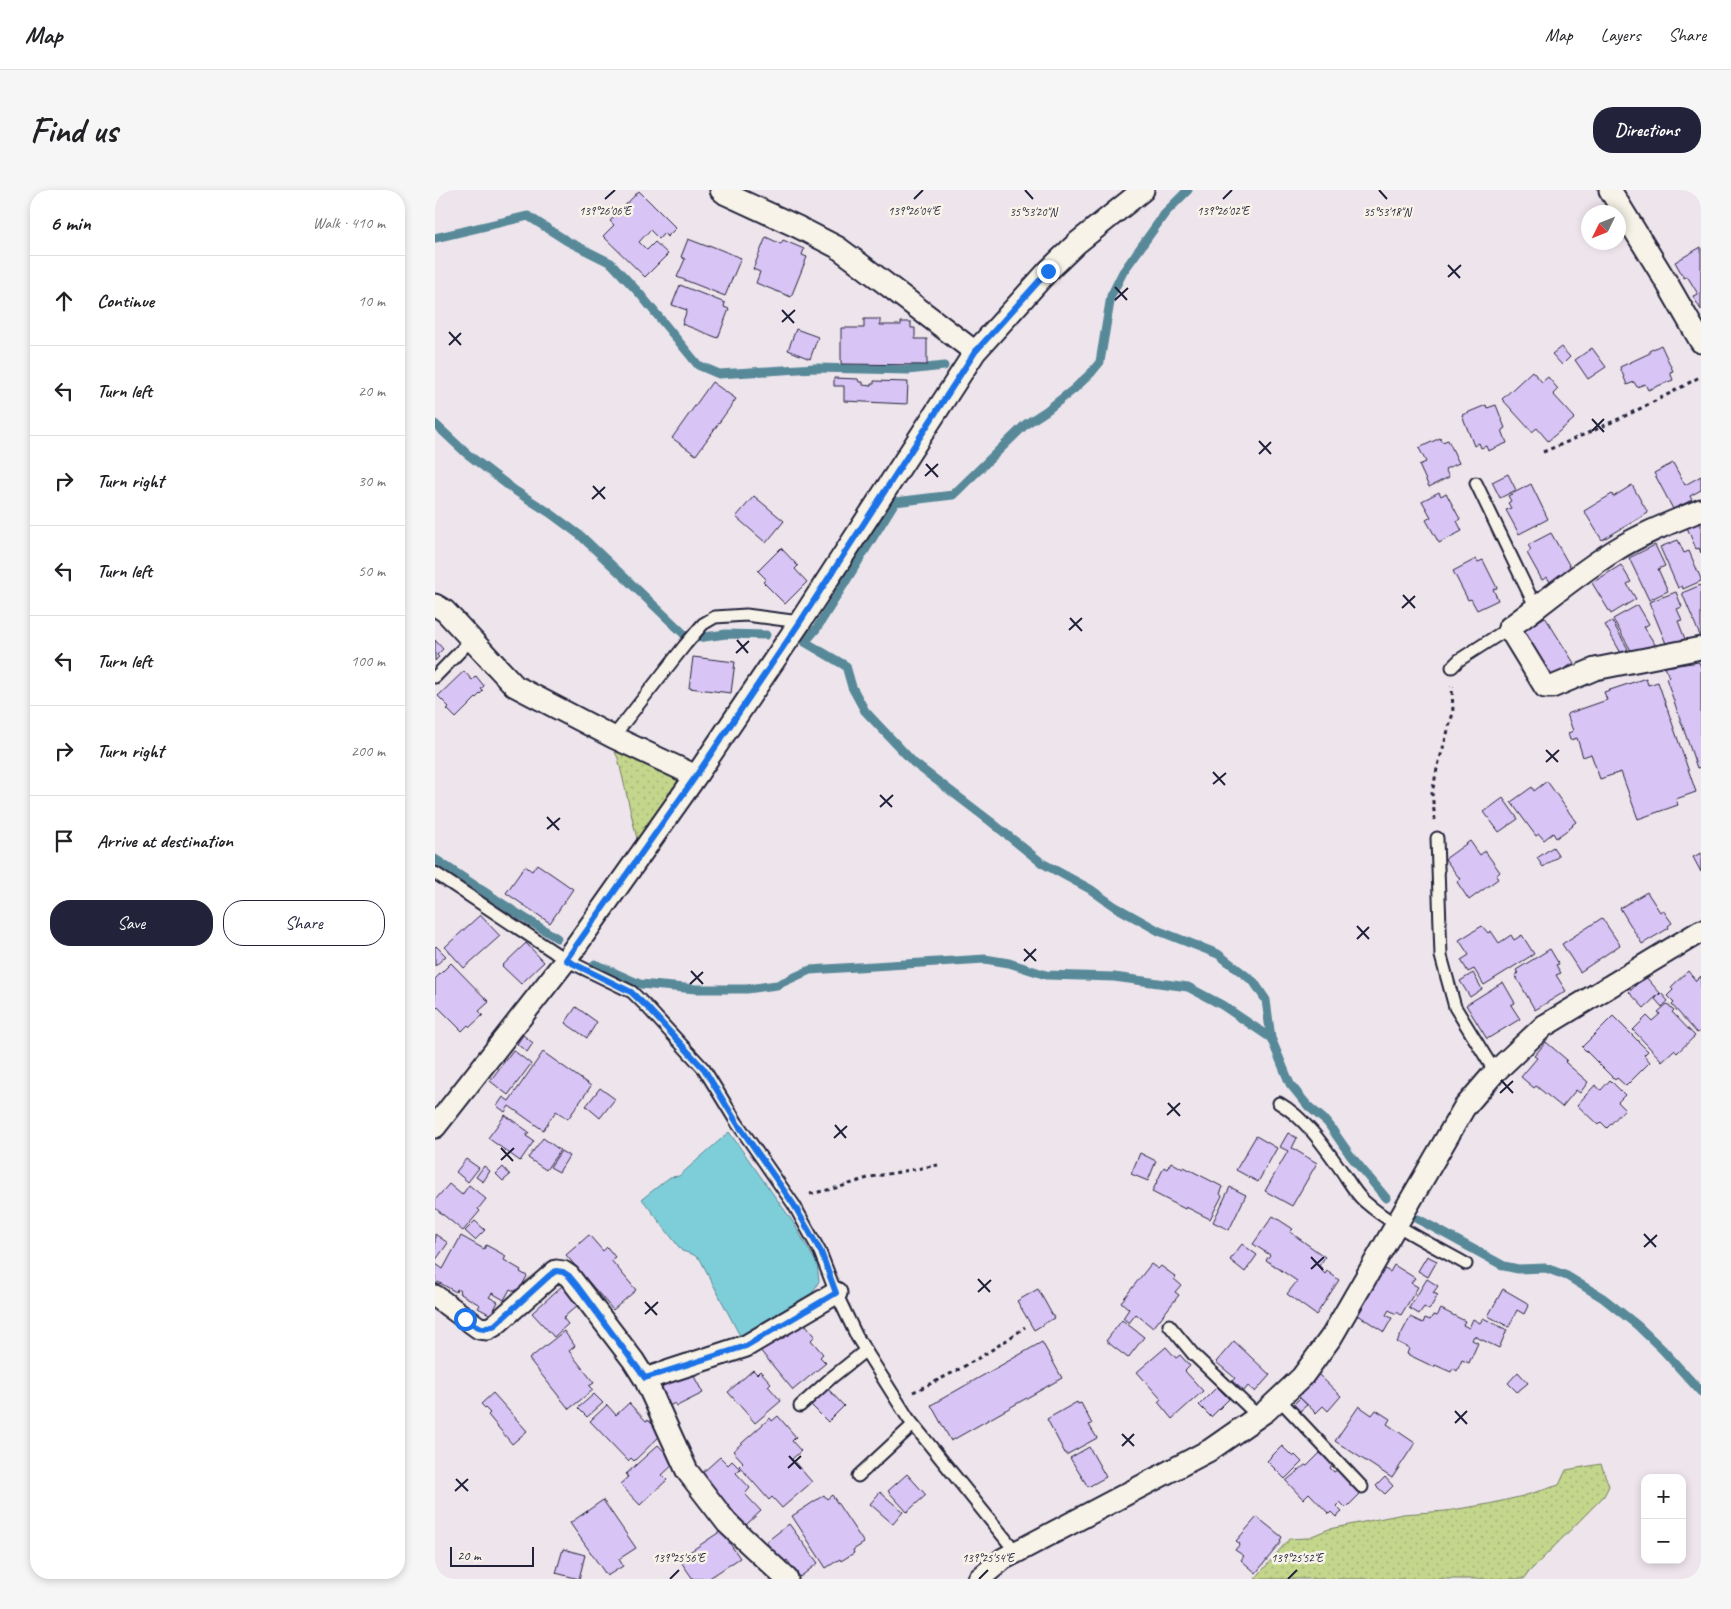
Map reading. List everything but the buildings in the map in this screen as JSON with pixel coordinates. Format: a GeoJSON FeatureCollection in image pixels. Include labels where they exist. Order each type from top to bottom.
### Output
{"type":"FeatureCollection","features":[{"type":"Feature","properties":{"kind":"street"},"geometry":{"type":"LineString","coordinates":[[721,190],[837,248],[861,264],[975,352]]}},
{"type":"Feature","properties":{"kind":"street"},"geometry":{"type":"LineString","coordinates":[[435,1127],[566,960],[696,776],[800,622],[975,352],[1048,271],[1077,243],[1143,190]]}},
{"type":"Feature","properties":{"kind":"street"},"geometry":{"type":"LineString","coordinates":[[1610,190],[1699,335]]}},
{"type":"Feature","properties":{"kind":"street"},"geometry":{"type":"LineString","coordinates":[[1701,510],[1616,550],[1580,574],[1509,628],[1545,687],[1552,687],[1595,669],[1701,648]]}},
{"type":"Feature","properties":{"kind":"street"},"geometry":{"type":"LineString","coordinates":[[435,605],[445,611],[515,686],[613,737],[696,776]]}},
{"type":"Feature","properties":{"kind":"street"},"geometry":{"type":"LineString","coordinates":[[979,1579],[1003,1559],[1210,1450],[1279,1399],[1302,1377],[1333,1336],[1396,1223],[1464,1108],[1495,1072],[1544,1026],[1701,931]]}},
{"type":"Feature","properties":{"kind":"street"},"geometry":{"type":"LineString","coordinates":[[435,1296],[479,1328],[488,1329],[495,1325],[550,1275],[556,1271],[563,1272],[578,1287],[645,1378],[687,1471],[727,1523],[787,1579]]}},
{"type":"Feature","properties":{"kind":"street"},"geometry":{"type":"LineString","coordinates":[[645,1378],[746,1346],[836,1293]]}},
{"type":"Feature","properties":{"kind":"lane"},"geometry":{"type":"LineString","coordinates":[[1476,483],[1536,608]]}},
{"type":"Feature","properties":{"kind":"lane"},"geometry":{"type":"LineString","coordinates":[[613,737],[703,624],[715,617],[746,615],[800,622]]}},
{"type":"Feature","properties":{"kind":"lane"},"geometry":{"type":"LineString","coordinates":[[1453,667],[1459,660],[1509,628]]}},
{"type":"Feature","properties":{"kind":"lane"},"geometry":{"type":"LineString","coordinates":[[435,678],[471,640]]}},
{"type":"Feature","properties":{"kind":"lane"},"geometry":{"type":"LineString","coordinates":[[1437,838],[1441,956],[1455,1006],[1495,1072]]}},
{"type":"Feature","properties":{"kind":"lane"},"geometry":{"type":"LineString","coordinates":[[435,873],[566,960],[631,992],[704,1069],[737,1123],[790,1200],[821,1252],[836,1293],[866,1350],[913,1425],[1016,1552]]}},
{"type":"Feature","properties":{"kind":"lane"},"geometry":{"type":"LineString","coordinates":[[1279,1103],[1289,1108],[1304,1122],[1363,1200],[1396,1223],[1466,1264]]}},
{"type":"Feature","properties":{"kind":"lane"},"geometry":{"type":"LineString","coordinates":[[1169,1325],[1193,1354],[1258,1416]]}},
{"type":"Feature","properties":{"kind":"lane"},"geometry":{"type":"LineString","coordinates":[[800,1406],[866,1350]]}},
{"type":"Feature","properties":{"kind":"lane"},"geometry":{"type":"LineString","coordinates":[[1279,1399],[1362,1487]]}},
{"type":"Feature","properties":{"kind":"lane"},"geometry":{"type":"LineString","coordinates":[[858,1476],[913,1425]]}},
{"type":"Feature","properties":{"kind":"path"},"geometry":{"type":"LineString","coordinates":[[1543,452],[1578,438],[1673,392],[1701,376]]}},
{"type":"Feature","properties":{"kind":"path"},"geometry":{"type":"LineString","coordinates":[[1437,838],[1432,793],[1453,713],[1453,667]]}},
{"type":"Feature","properties":{"kind":"path"},"geometry":{"type":"LineString","coordinates":[[790,1200],[871,1177],[938,1165]]}},
{"type":"Feature","properties":{"kind":"path"},"geometry":{"type":"LineString","coordinates":[[897,1400],[968,1366],[1025,1328]]}},
{"type":"Feature","properties":{"kind":"green space"},"geometry":{"type":"Polygon","coordinates":[[[612,746],[670,772],[680,782],[638,843],[618,758],[612,746]]]}},
{"type":"Feature","properties":{"kind":"green space"},"geometry":{"type":"Polygon","coordinates":[[[1601,1464],[1609,1486],[1604,1496],[1524,1579],[1255,1579],[1289,1539],[1307,1538],[1329,1529],[1403,1514],[1446,1511],[1523,1496],[1559,1485],[1566,1470],[1601,1464]]]}},
{"type":"Feature","properties":{"kind":"water"},"geometry":{"type":"Polygon","coordinates":[[[729,1132],[793,1222],[817,1264],[819,1281],[813,1292],[800,1304],[772,1321],[740,1336],[700,1259],[682,1251],[642,1199],[670,1177],[679,1176],[729,1132]]]}},
{"type":"Feature","properties":{"kind":"waterway"},"geometry":{"type":"LineString","coordinates":[[1188,190],[1166,212],[1123,272],[1111,296],[1100,362],[1091,373],[1046,411],[1026,424],[953,495],[895,502],[817,628],[805,642],[846,666],[852,687],[865,711],[914,763],[1042,863],[1090,889],[1114,906],[1159,931],[1218,954],[1254,982],[1266,1000],[1271,1038]]}},
{"type":"Feature","properties":{"kind":"waterway"},"geometry":{"type":"LineString","coordinates":[[435,238],[528,216],[567,241],[611,263],[640,294],[698,365],[719,374],[815,368],[908,370],[944,366]]}},
{"type":"Feature","properties":{"kind":"waterway"},"geometry":{"type":"LineString","coordinates":[[435,424],[466,453],[514,490],[581,536],[684,634]]}},
{"type":"Feature","properties":{"kind":"waterway"},"geometry":{"type":"LineString","coordinates":[[697,638],[726,634],[766,635]]}},
{"type":"Feature","properties":{"kind":"waterway"},"geometry":{"type":"LineString","coordinates":[[435,859],[557,938]]}},
{"type":"Feature","properties":{"kind":"waterway"},"geometry":{"type":"LineString","coordinates":[[595,964],[640,984],[696,989],[747,989],[777,985],[810,970],[985,959],[1009,963],[1046,975],[1114,977],[1188,987],[1222,1005],[1271,1038],[1290,1084],[1308,1106],[1327,1122],[1350,1155],[1386,1198]]}},
{"type":"Feature","properties":{"kind":"waterway"},"geometry":{"type":"LineString","coordinates":[[1418,1219],[1504,1266],[1518,1269],[1546,1268],[1567,1276],[1603,1298],[1637,1325],[1663,1350],[1701,1392]]}},
{"type":"Feature","properties":{"kind":"route"},"geometry":{"type":"LineString","coordinates":[[465,1319],[479,1328],[488,1329],[495,1325],[550,1275],[556,1271],[563,1272],[578,1287],[645,1378],[746,1346],[836,1293],[821,1252],[794,1205],[737,1123],[704,1069],[631,992],[566,960],[696,776],[800,622],[975,352],[1048,271]]}}]}
